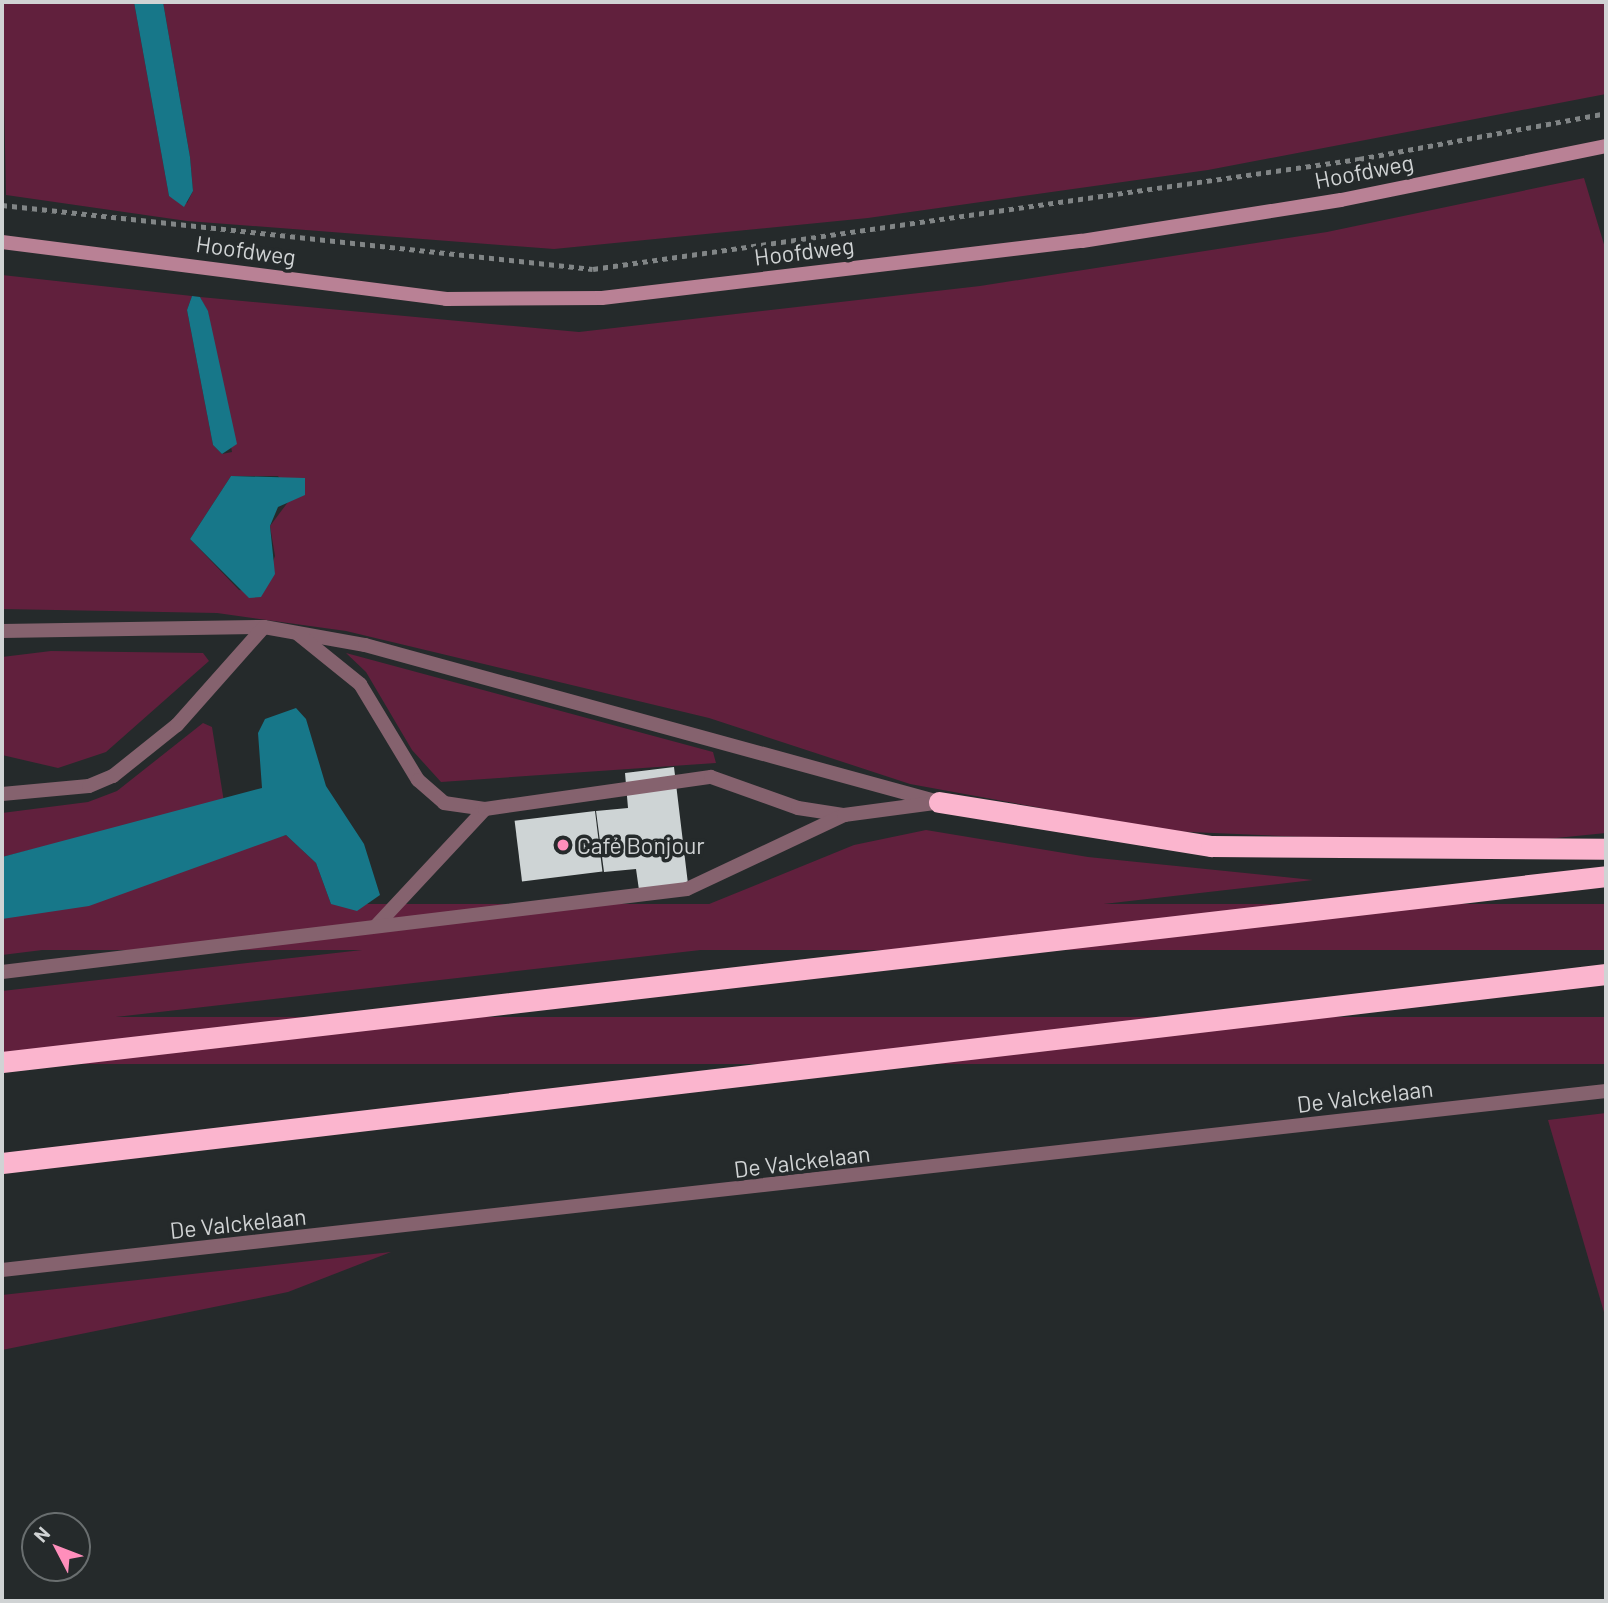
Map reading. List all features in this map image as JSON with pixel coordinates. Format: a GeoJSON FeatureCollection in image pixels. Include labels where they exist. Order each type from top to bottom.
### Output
{"type":"FeatureCollection","features":[{"type":"Feature","properties":{"kind":"highway"},"geometry":{"type":"LineString","coordinates":[[939,802],[1210,846],[1606,849]]}},
{"type":"Feature","properties":{"kind":"highway"},"geometry":{"type":"LineString","coordinates":[[2,1062],[1606,876]]}},
{"type":"Feature","properties":{"kind":"highway"},"geometry":{"type":"LineString","coordinates":[[2,1163],[1606,974]]}},
{"type":"Feature","properties":{"kind":"main road","name":"Hoofdweg"},"geometry":{"type":"LineString","coordinates":[[2,242],[446,299],[602,298],[1082,242],[1341,200],[1606,146]]}},
{"type":"Feature","properties":{"kind":"street"},"geometry":{"type":"LineString","coordinates":[[2,793],[89,786],[113,776],[177,725],[264,627]]}},
{"type":"Feature","properties":{"kind":"street"},"geometry":{"type":"LineString","coordinates":[[2,631],[264,627],[295,632],[365,645],[939,802]]}},
{"type":"Feature","properties":{"kind":"street"},"geometry":{"type":"LineString","coordinates":[[295,632],[360,684],[418,780],[444,803],[485,809],[711,777],[798,808],[844,815],[939,802]]}},
{"type":"Feature","properties":{"kind":"street"},"geometry":{"type":"LineString","coordinates":[[376,926],[485,809]]}},
{"type":"Feature","properties":{"kind":"street"},"geometry":{"type":"LineString","coordinates":[[2,972],[687,889],[844,815]]}},
{"type":"Feature","properties":{"kind":"street","name":"De Valckelaan"},"geometry":{"type":"LineString","coordinates":[[2,1270],[1606,1091]]}},
{"type":"Feature","properties":{"kind":"path"},"geometry":{"type":"LineString","coordinates":[[2,205],[593,269],[1359,159],[1606,113]]}},
{"type":"Feature","properties":{"kind":"shaded area"},"geometry":{"type":"Polygon","coordinates":[[[2,2],[134,2],[169,196],[187,203],[193,191],[190,157],[163,2],[1606,2],[1606,94],[1208,170],[868,218],[554,249],[187,221],[6,195],[2,2]]]}},
{"type":"Feature","properties":{"kind":"shaded area"},"geometry":{"type":"Polygon","coordinates":[[[1584,178],[1606,251],[1606,833],[1485,845],[1167,831],[910,784],[709,718],[346,631],[217,613],[2,609],[2,275],[192,296],[187,310],[213,445],[222,454],[232,452],[208,312],[200,297],[579,332],[980,286],[1327,232],[1584,178]],[[231,476],[190,539],[239,590],[262,592],[275,556],[270,526],[291,498],[278,476],[231,476]]]}},
{"type":"Feature","properties":{"kind":"shaded area"},"geometry":{"type":"Polygon","coordinates":[[[51,651],[203,653],[209,661],[106,752],[58,768],[2,755],[2,657],[51,651]]]}},
{"type":"Feature","properties":{"kind":"shaded area"},"geometry":{"type":"Polygon","coordinates":[[[346,653],[713,752],[716,763],[441,782],[412,750],[366,672],[346,653]]]}},
{"type":"Feature","properties":{"kind":"shaded area"},"geometry":{"type":"Polygon","coordinates":[[[203,723],[212,727],[224,802],[2,857],[2,813],[88,802],[117,791],[203,723]]]}},
{"type":"Feature","properties":{"kind":"shaded area"},"geometry":{"type":"Polygon","coordinates":[[[926,830],[1088,857],[1313,880],[2,1030],[2,991],[687,913],[854,845],[926,830]]]}},
{"type":"Feature","properties":{"kind":"shaded area"},"geometry":{"type":"Polygon","coordinates":[[[286,835],[316,863],[331,904],[357,911],[2,955],[2,919],[286,835]]]}},
{"type":"Feature","properties":{"kind":"shaded area"},"geometry":{"type":"Polygon","coordinates":[[[2,904],[1606,904],[1606,950],[2,950],[2,904]]]}},
{"type":"Feature","properties":{"kind":"shaded area"},"geometry":{"type":"Polygon","coordinates":[[[2,1017],[1606,1017],[1606,1064],[2,1064],[2,1017]]]}},
{"type":"Feature","properties":{"kind":"shaded area"},"geometry":{"type":"Polygon","coordinates":[[[1606,1113],[1606,1319],[1548,1120],[1606,1113]]]}},
{"type":"Feature","properties":{"kind":"shaded area"},"geometry":{"type":"Polygon","coordinates":[[[391,1252],[288,1292],[2,1350],[2,1295],[391,1252]]]}},
{"type":"Feature","properties":{"kind":"water"},"geometry":{"type":"Polygon","coordinates":[[[134,2],[163,2],[190,157],[193,191],[184,207],[169,196],[134,2]]]}},
{"type":"Feature","properties":{"kind":"water"},"geometry":{"type":"Polygon","coordinates":[[[192,296],[200,297],[208,311],[237,444],[222,454],[213,445],[187,310],[192,296]]]}},
{"type":"Feature","properties":{"kind":"water"},"geometry":{"type":"Polygon","coordinates":[[[231,476],[305,478],[305,495],[278,507],[270,526],[275,574],[261,597],[249,598],[190,539],[231,476]]]}},
{"type":"Feature","properties":{"kind":"water"},"geometry":{"type":"Polygon","coordinates":[[[296,708],[306,719],[326,786],[364,844],[380,895],[357,911],[331,904],[316,863],[286,835],[89,906],[2,919],[2,857],[262,788],[258,733],[265,719],[296,708]]]}},
{"type":"Feature","properties":{"kind":"building"},"geometry":{"type":"Polygon","coordinates":[[[674,767],[688,884],[639,890],[636,869],[604,872],[596,811],[628,808],[625,773],[674,767]]]}},
{"type":"Feature","properties":{"kind":"building"},"geometry":{"type":"Polygon","coordinates":[[[595,811],[602,872],[522,881],[515,821],[595,811]]]}},
{"type":"Feature","properties":{"kind":"place","name":"Café Bonjour"},"geometry":{"type":"Point","coordinates":[563,845]}}]}
